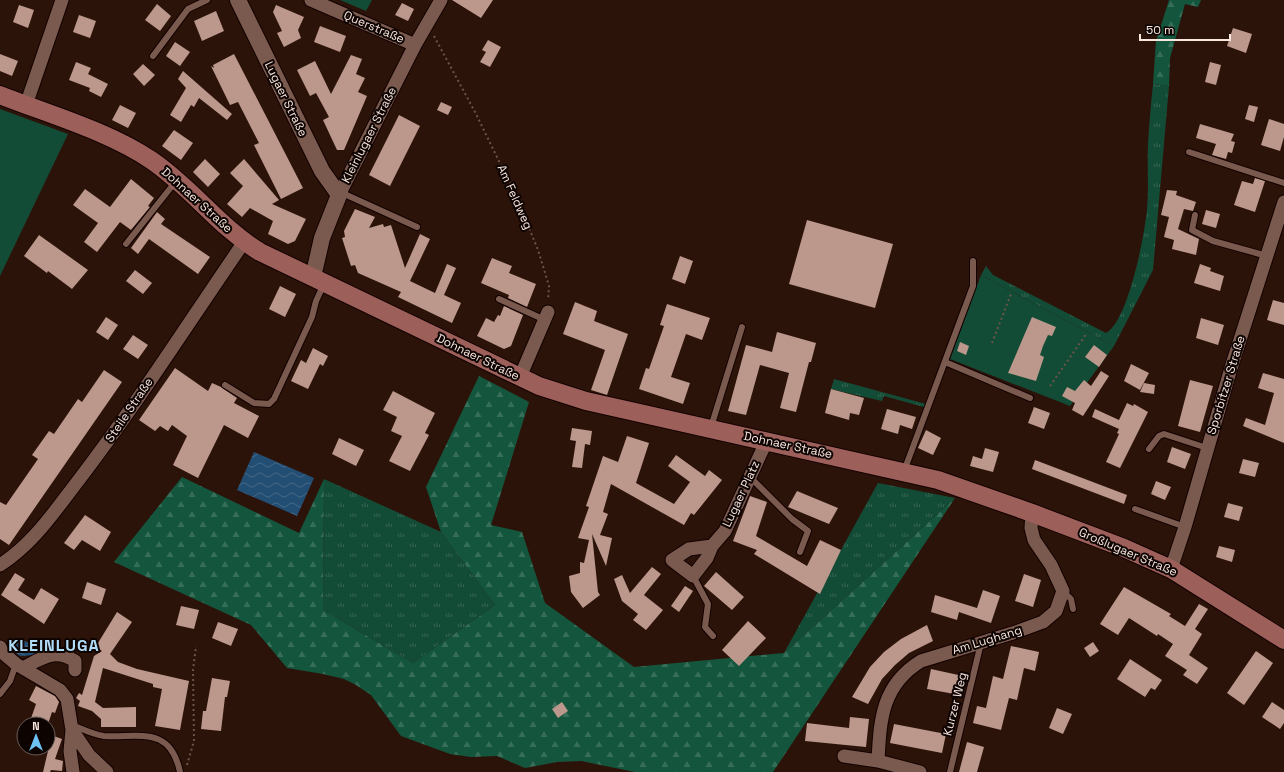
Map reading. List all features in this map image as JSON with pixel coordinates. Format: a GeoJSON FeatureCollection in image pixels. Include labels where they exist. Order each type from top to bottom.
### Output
{"type":"FeatureCollection","features":[{"type":"Feature","properties":{"kind":"main road","name":"Dohnaer Straße"},"geometry":{"type":"LineString","coordinates":[[0,95],[127,146],[150,159],[177,180],[244,242],[520,377],[557,393],[904,471],[938,480],[1005,503]]}},
{"type":"Feature","properties":{"kind":"main road","name":"Großlugaer Straße"},"geometry":{"type":"LineString","coordinates":[[1005,503],[1124,548],[1171,569],[1212,593],[1284,640]]}},
{"type":"Feature","properties":{"kind":"street"},"geometry":{"type":"LineString","coordinates":[[26,105],[62,0]]}},
{"type":"Feature","properties":{"kind":"street","name":"Lugaer Straße"},"geometry":{"type":"LineString","coordinates":[[238,0],[322,171],[339,194]]}},
{"type":"Feature","properties":{"kind":"street","name":"Querstraße"},"geometry":{"type":"LineString","coordinates":[[311,0],[415,45]]}},
{"type":"Feature","properties":{"kind":"street","name":"Kleinlugaer Straße"},"geometry":{"type":"LineString","coordinates":[[319,280],[322,238],[339,194],[415,45],[441,0]]}},
{"type":"Feature","properties":{"kind":"street","name":"Sporbitzer Straße"},"geometry":{"type":"LineString","coordinates":[[1171,569],[1186,527],[1207,448],[1284,202]]}},
{"type":"Feature","properties":{"kind":"street","name":"Steile Straße"},"geometry":{"type":"LineString","coordinates":[[0,565],[15,556],[37,534],[99,454],[244,242]]}},
{"type":"Feature","properties":{"kind":"street"},"geometry":{"type":"LineString","coordinates":[[520,377],[547,316]]}},
{"type":"Feature","properties":{"kind":"street","name":"Lugaer Platz"},"geometry":{"type":"LineString","coordinates":[[693,576],[707,558],[712,546],[725,531],[749,476],[767,440]]}},
{"type":"Feature","properties":{"kind":"street"},"geometry":{"type":"LineString","coordinates":[[1032,513],[1031,528],[1034,540],[1051,565],[1063,591]]}},
{"type":"Feature","properties":{"kind":"street"},"geometry":{"type":"LineString","coordinates":[[693,576],[672,560],[689,549],[712,546]]}},
{"type":"Feature","properties":{"kind":"street","name":"Am Lughang"},"geometry":{"type":"LineString","coordinates":[[878,761],[885,702],[892,687],[909,668],[921,661],[1044,622],[1056,611],[1063,591]]}},
{"type":"Feature","properties":{"kind":"street"},"geometry":{"type":"LineString","coordinates":[[0,647],[3,653],[20,666],[60,690],[67,699],[72,727],[70,751],[74,772]]}},
{"type":"Feature","properties":{"kind":"street"},"geometry":{"type":"LineString","coordinates":[[20,666],[48,654],[66,656],[75,661],[75,670]]}},
{"type":"Feature","properties":{"kind":"street"},"geometry":{"type":"LineString","coordinates":[[72,727],[89,755],[106,772]]}},
{"type":"Feature","properties":{"kind":"street"},"geometry":{"type":"LineString","coordinates":[[844,756],[878,761],[920,772]]}},
{"type":"Feature","properties":{"kind":"lane"},"geometry":{"type":"LineString","coordinates":[[153,56],[188,9],[207,0]]}},
{"type":"Feature","properties":{"kind":"lane"},"geometry":{"type":"LineString","coordinates":[[1189,152],[1284,183]]}},
{"type":"Feature","properties":{"kind":"lane"},"geometry":{"type":"LineString","coordinates":[[126,244],[177,180]]}},
{"type":"Feature","properties":{"kind":"lane"},"geometry":{"type":"LineString","coordinates":[[339,194],[417,227]]}},
{"type":"Feature","properties":{"kind":"lane"},"geometry":{"type":"LineString","coordinates":[[1195,215],[1192,230],[1213,241],[1267,256]]}},
{"type":"Feature","properties":{"kind":"lane"},"geometry":{"type":"LineString","coordinates":[[904,471],[973,286],[973,261]]}},
{"type":"Feature","properties":{"kind":"lane"},"geometry":{"type":"LineString","coordinates":[[225,385],[254,403],[269,404],[274,399],[304,336],[319,280]]}},
{"type":"Feature","properties":{"kind":"lane"},"geometry":{"type":"LineString","coordinates":[[499,299],[547,316]]}},
{"type":"Feature","properties":{"kind":"lane"},"geometry":{"type":"LineString","coordinates":[[711,428],[742,327]]}},
{"type":"Feature","properties":{"kind":"lane"},"geometry":{"type":"LineString","coordinates":[[945,362],[1030,398]]}},
{"type":"Feature","properties":{"kind":"lane"},"geometry":{"type":"LineString","coordinates":[[1149,449],[1158,436],[1164,434],[1207,448]]}},
{"type":"Feature","properties":{"kind":"lane"},"geometry":{"type":"LineString","coordinates":[[749,476],[787,514],[808,531],[800,552]]}},
{"type":"Feature","properties":{"kind":"lane"},"geometry":{"type":"LineString","coordinates":[[1135,509],[1186,527]]}},
{"type":"Feature","properties":{"kind":"lane"},"geometry":{"type":"LineString","coordinates":[[693,576],[708,604],[705,627],[713,636]]}},
{"type":"Feature","properties":{"kind":"lane"},"geometry":{"type":"LineString","coordinates":[[1063,591],[1071,599],[1073,609]]}},
{"type":"Feature","properties":{"kind":"lane","name":"Kurzer Weg"},"geometry":{"type":"LineString","coordinates":[[950,772],[981,642]]}},
{"type":"Feature","properties":{"kind":"lane"},"geometry":{"type":"LineString","coordinates":[[0,694],[20,666]]}},
{"type":"Feature","properties":{"kind":"lane"},"geometry":{"type":"LineString","coordinates":[[72,727],[103,736],[149,735],[170,747],[180,772]]}},
{"type":"Feature","properties":{"kind":"path","name":"Am Feldweg"},"geometry":{"type":"LineString","coordinates":[[426,26],[438,41],[453,69],[516,196],[538,250],[549,286],[547,316]]}},
{"type":"Feature","properties":{"kind":"path"},"geometry":{"type":"LineString","coordinates":[[992,343],[1011,294]]}},
{"type":"Feature","properties":{"kind":"path"},"geometry":{"type":"LineString","coordinates":[[1050,386],[1087,333]]}},
{"type":"Feature","properties":{"kind":"path"},"geometry":{"type":"LineString","coordinates":[[187,766],[194,740],[193,670],[196,646]]}},
{"type":"Feature","properties":{"kind":"green space"},"geometry":{"type":"Polygon","coordinates":[[[340,0],[372,0],[366,11],[340,0]]]}},
{"type":"Feature","properties":{"kind":"green space"},"geometry":{"type":"Polygon","coordinates":[[[1169,0],[1201,0],[1198,7],[1185,4],[1170,58],[1169,86],[1153,84],[1156,41],[1169,0]]]}},
{"type":"Feature","properties":{"kind":"green space"},"geometry":{"type":"Polygon","coordinates":[[[1153,84],[1169,86],[1153,270],[1114,346],[981,275],[986,266],[993,275],[1106,333],[1114,326],[1128,296],[1139,256],[1146,221],[1149,122],[1153,84]]]}},
{"type":"Feature","properties":{"kind":"green space"},"geometry":{"type":"Polygon","coordinates":[[[0,109],[68,134],[0,276],[0,109]]]}},
{"type":"Feature","properties":{"kind":"green space"},"geometry":{"type":"Polygon","coordinates":[[[981,275],[1114,346],[1070,406],[950,359],[981,275]]]}},
{"type":"Feature","properties":{"kind":"green space"},"geometry":{"type":"Polygon","coordinates":[[[479,376],[529,402],[491,525],[522,532],[545,603],[634,667],[784,653],[955,498],[773,772],[635,772],[581,761],[557,762],[525,768],[497,756],[471,757],[450,754],[401,736],[371,695],[356,685],[344,679],[287,668],[251,625],[114,562],[182,477],[299,533],[324,479],[323,610],[413,663],[495,605],[441,532],[426,487],[479,376]]]}},
{"type":"Feature","properties":{"kind":"green space"},"geometry":{"type":"Polygon","coordinates":[[[834,379],[926,404],[924,407],[884,396],[882,401],[831,389],[834,379]]]}},
{"type":"Feature","properties":{"kind":"green space"},"geometry":{"type":"Polygon","coordinates":[[[324,479],[441,532],[495,605],[413,663],[323,610],[324,479]]]}},
{"type":"Feature","properties":{"kind":"green space"},"geometry":{"type":"Polygon","coordinates":[[[878,483],[955,498],[784,653],[878,483]]]}},
{"type":"Feature","properties":{"kind":"water"},"geometry":{"type":"Polygon","coordinates":[[[254,452],[314,478],[297,516],[237,490],[254,452]]]}},
{"type":"Feature","properties":{"kind":"water"},"geometry":{"type":"Polygon","coordinates":[[[19,638],[37,647],[36,655],[20,656],[11,649],[11,643],[19,638]]]}},
{"type":"Feature","properties":{"kind":"building"},"geometry":{"type":"Polygon","coordinates":[[[452,0],[493,0],[481,18],[452,0]]]}},
{"type":"Feature","properties":{"kind":"building"},"geometry":{"type":"Polygon","coordinates":[[[402,3],[414,9],[408,21],[395,15],[402,3]]]}},
{"type":"Feature","properties":{"kind":"building"},"geometry":{"type":"Polygon","coordinates":[[[157,4],[171,16],[160,31],[145,20],[157,4]]]}},
{"type":"Feature","properties":{"kind":"building"},"geometry":{"type":"Polygon","coordinates":[[[19,5],[34,10],[28,28],[13,22],[19,5]]]}},
{"type":"Feature","properties":{"kind":"building"},"geometry":{"type":"Polygon","coordinates":[[[276,5],[304,17],[298,30],[301,38],[284,47],[277,33],[282,31],[273,12],[276,5]]]}},
{"type":"Feature","properties":{"kind":"building"},"geometry":{"type":"Polygon","coordinates":[[[216,11],[224,31],[202,41],[194,21],[216,11]]]}},
{"type":"Feature","properties":{"kind":"building"},"geometry":{"type":"Polygon","coordinates":[[[79,15],[96,21],[90,38],[73,32],[79,15]]]}},
{"type":"Feature","properties":{"kind":"building"},"geometry":{"type":"Polygon","coordinates":[[[320,26],[346,36],[340,52],[314,42],[320,26]]]}},
{"type":"Feature","properties":{"kind":"building"},"geometry":{"type":"Polygon","coordinates":[[[1233,28],[1252,34],[1246,53],[1227,46],[1233,28]]]}},
{"type":"Feature","properties":{"kind":"building"},"geometry":{"type":"Polygon","coordinates":[[[488,40],[501,47],[490,67],[480,62],[486,52],[482,50],[488,40]]]}},
{"type":"Feature","properties":{"kind":"building"},"geometry":{"type":"Polygon","coordinates":[[[175,42],[190,52],[180,66],[166,56],[175,42]]]}},
{"type":"Feature","properties":{"kind":"building"},"geometry":{"type":"Polygon","coordinates":[[[0,54],[18,61],[12,76],[0,71],[0,54]]]}},
{"type":"Feature","properties":{"kind":"building"},"geometry":{"type":"Polygon","coordinates":[[[234,54],[303,188],[281,199],[254,145],[259,143],[238,102],[230,105],[211,66],[214,68],[213,65],[234,54]]]}},
{"type":"Feature","properties":{"kind":"building"},"geometry":{"type":"Polygon","coordinates":[[[351,55],[362,59],[356,74],[365,78],[358,92],[367,96],[344,150],[337,150],[323,120],[329,117],[316,93],[310,96],[297,70],[315,61],[331,94],[351,55]]]}},
{"type":"Feature","properties":{"kind":"building"},"geometry":{"type":"Polygon","coordinates":[[[76,62],[91,68],[88,74],[108,84],[101,97],[89,91],[90,88],[69,80],[76,62]]]}},
{"type":"Feature","properties":{"kind":"building"},"geometry":{"type":"Polygon","coordinates":[[[1210,62],[1221,65],[1216,85],[1205,82],[1210,62]]]}},
{"type":"Feature","properties":{"kind":"building"},"geometry":{"type":"Polygon","coordinates":[[[143,64],[155,75],[144,86],[133,74],[143,64]]]}},
{"type":"Feature","properties":{"kind":"building"},"geometry":{"type":"Polygon","coordinates":[[[183,71],[232,114],[227,120],[199,98],[194,107],[191,105],[181,122],[170,115],[186,88],[178,79],[183,71]]]}},
{"type":"Feature","properties":{"kind":"building"},"geometry":{"type":"Polygon","coordinates":[[[441,102],[452,107],[448,115],[437,110],[441,102]]]}},
{"type":"Feature","properties":{"kind":"building"},"geometry":{"type":"Polygon","coordinates":[[[120,105],[136,113],[128,128],[112,120],[120,105]]]}},
{"type":"Feature","properties":{"kind":"building"},"geometry":{"type":"Polygon","coordinates":[[[1249,105],[1258,107],[1254,122],[1245,119],[1249,105]]]}},
{"type":"Feature","properties":{"kind":"building"},"geometry":{"type":"Polygon","coordinates":[[[399,115],[420,126],[390,186],[369,175],[399,115]]]}},
{"type":"Feature","properties":{"kind":"building"},"geometry":{"type":"Polygon","coordinates":[[[1269,119],[1284,124],[1284,137],[1280,151],[1261,145],[1269,119]]]}},
{"type":"Feature","properties":{"kind":"building"},"geometry":{"type":"Polygon","coordinates":[[[1200,124],[1234,134],[1231,141],[1235,142],[1232,153],[1228,152],[1226,159],[1212,155],[1216,144],[1196,138],[1200,124]]]}},
{"type":"Feature","properties":{"kind":"building"},"geometry":{"type":"Polygon","coordinates":[[[174,130],[193,143],[181,160],[162,146],[174,130]]]}},
{"type":"Feature","properties":{"kind":"building"},"geometry":{"type":"Polygon","coordinates":[[[205,159],[220,174],[208,187],[193,172],[205,159]]]}},
{"type":"Feature","properties":{"kind":"building"},"geometry":{"type":"Polygon","coordinates":[[[244,159],[279,200],[272,204],[306,219],[295,241],[288,244],[268,234],[273,221],[250,208],[242,217],[227,204],[243,186],[230,173],[244,159]]]}},
{"type":"Feature","properties":{"kind":"building"},"geometry":{"type":"Polygon","coordinates":[[[1255,178],[1265,181],[1255,212],[1234,205],[1242,181],[1253,184],[1255,178]]]}},
{"type":"Feature","properties":{"kind":"building"},"geometry":{"type":"Polygon","coordinates":[[[131,179],[154,198],[148,206],[150,207],[131,230],[120,222],[97,252],[84,242],[98,223],[73,205],[85,189],[110,207],[131,179]]]}},
{"type":"Feature","properties":{"kind":"building"},"geometry":{"type":"Polygon","coordinates":[[[1167,190],[1177,191],[1176,195],[1196,202],[1193,211],[1184,209],[1178,229],[1199,239],[1196,255],[1172,249],[1174,240],[1164,237],[1169,217],[1161,215],[1167,190]]]}},
{"type":"Feature","properties":{"kind":"building"},"geometry":{"type":"Polygon","coordinates":[[[355,209],[375,217],[369,228],[383,224],[384,227],[391,225],[405,268],[420,234],[430,239],[410,281],[435,293],[447,264],[456,268],[444,295],[461,303],[452,323],[398,297],[401,292],[358,273],[355,265],[351,266],[342,238],[345,237],[344,231],[355,209]]]}},
{"type":"Feature","properties":{"kind":"building"},"geometry":{"type":"Polygon","coordinates":[[[1206,210],[1220,214],[1216,228],[1202,224],[1206,210]]]}},
{"type":"Feature","properties":{"kind":"building"},"geometry":{"type":"Polygon","coordinates":[[[157,212],[165,219],[161,224],[210,257],[198,274],[149,239],[138,254],[131,248],[157,212]]]}},
{"type":"Feature","properties":{"kind":"building"},"geometry":{"type":"Polygon","coordinates":[[[807,220],[893,244],[875,308],[789,284],[807,220]]]}},
{"type":"Feature","properties":{"kind":"building"},"geometry":{"type":"Polygon","coordinates":[[[39,235],[88,270],[72,289],[48,271],[47,273],[24,256],[39,235]]]}},
{"type":"Feature","properties":{"kind":"building"},"geometry":{"type":"Polygon","coordinates":[[[680,256],[693,261],[685,284],[672,279],[680,256]]]}},
{"type":"Feature","properties":{"kind":"building"},"geometry":{"type":"Polygon","coordinates":[[[492,258],[512,266],[509,273],[536,284],[527,307],[508,298],[509,295],[481,283],[492,258]]]}},
{"type":"Feature","properties":{"kind":"building"},"geometry":{"type":"Polygon","coordinates":[[[1200,264],[1211,268],[1210,271],[1224,276],[1220,291],[1194,283],[1200,264]]]}},
{"type":"Feature","properties":{"kind":"building"},"geometry":{"type":"Polygon","coordinates":[[[135,270],[152,283],[143,294],[126,281],[135,270]]]}},
{"type":"Feature","properties":{"kind":"building"},"geometry":{"type":"Polygon","coordinates":[[[280,286],[296,294],[285,317],[269,309],[280,286]]]}},
{"type":"Feature","properties":{"kind":"building"},"geometry":{"type":"Polygon","coordinates":[[[1273,300],[1284,303],[1284,325],[1267,320],[1273,300]]]}},
{"type":"Feature","properties":{"kind":"building"},"geometry":{"type":"Polygon","coordinates":[[[575,302],[597,311],[594,321],[628,334],[607,395],[591,390],[605,350],[563,334],[575,302]]]}},
{"type":"Feature","properties":{"kind":"building"},"geometry":{"type":"Polygon","coordinates":[[[667,304],[710,318],[702,340],[686,334],[671,377],[690,383],[683,404],[639,389],[646,368],[649,369],[664,326],[660,325],[667,304]]]}},
{"type":"Feature","properties":{"kind":"building"},"geometry":{"type":"Polygon","coordinates":[[[504,306],[523,315],[511,346],[504,349],[477,336],[486,318],[494,322],[498,315],[500,316],[504,306]]]}},
{"type":"Feature","properties":{"kind":"building"},"geometry":{"type":"Polygon","coordinates":[[[106,317],[118,325],[108,340],[96,332],[106,317]]]}},
{"type":"Feature","properties":{"kind":"building"},"geometry":{"type":"Polygon","coordinates":[[[1032,317],[1056,327],[1052,336],[1048,335],[1043,346],[1040,355],[1044,357],[1036,381],[1008,373],[1032,317]]]}},
{"type":"Feature","properties":{"kind":"building"},"geometry":{"type":"Polygon","coordinates":[[[1201,318],[1224,325],[1218,345],[1196,338],[1201,318]]]}},
{"type":"Feature","properties":{"kind":"building"},"geometry":{"type":"Polygon","coordinates":[[[777,332],[816,343],[811,362],[809,362],[796,412],[780,408],[789,373],[760,365],[746,415],[728,411],[746,345],[772,352],[777,332]]]}},
{"type":"Feature","properties":{"kind":"building"},"geometry":{"type":"Polygon","coordinates":[[[133,335],[148,345],[138,359],[123,349],[133,335]]]}},
{"type":"Feature","properties":{"kind":"building"},"geometry":{"type":"Polygon","coordinates":[[[960,342],[969,346],[966,355],[957,351],[960,342]]]}},
{"type":"Feature","properties":{"kind":"building"},"geometry":{"type":"Polygon","coordinates":[[[1094,345],[1107,355],[1099,367],[1085,357],[1094,345]]]}},
{"type":"Feature","properties":{"kind":"building"},"geometry":{"type":"Polygon","coordinates":[[[313,348],[328,356],[323,366],[320,364],[308,389],[291,381],[301,360],[306,363],[313,348]]]}},
{"type":"Feature","properties":{"kind":"building"},"geometry":{"type":"Polygon","coordinates":[[[1131,364],[1149,373],[1140,390],[1124,381],[1131,364]]]}},
{"type":"Feature","properties":{"kind":"building"},"geometry":{"type":"Polygon","coordinates":[[[175,368],[208,391],[212,383],[221,387],[237,398],[234,403],[259,416],[248,438],[224,425],[198,478],[173,465],[187,436],[172,425],[168,431],[160,426],[155,431],[139,420],[175,368]]]}},
{"type":"Feature","properties":{"kind":"building"},"geometry":{"type":"Polygon","coordinates":[[[104,370],[122,382],[9,545],[0,539],[0,502],[6,505],[38,459],[32,455],[49,431],[54,434],[78,399],[82,402],[104,370]]]}},
{"type":"Feature","properties":{"kind":"building"},"geometry":{"type":"Polygon","coordinates":[[[1101,371],[1109,376],[1083,416],[1072,410],[1075,403],[1062,396],[1067,387],[1075,391],[1084,380],[1091,386],[1101,371]]]}},
{"type":"Feature","properties":{"kind":"building"},"geometry":{"type":"Polygon","coordinates":[[[1263,373],[1284,379],[1284,443],[1243,426],[1246,418],[1265,425],[1274,393],[1258,388],[1263,373]]]}},
{"type":"Feature","properties":{"kind":"building"},"geometry":{"type":"Polygon","coordinates":[[[1190,380],[1213,386],[1200,432],[1178,426],[1190,380]]]}},
{"type":"Feature","properties":{"kind":"building"},"geometry":{"type":"Polygon","coordinates":[[[1144,383],[1155,385],[1154,394],[1140,392],[1144,383]]]}},
{"type":"Feature","properties":{"kind":"building"},"geometry":{"type":"Polygon","coordinates":[[[831,389],[864,398],[859,415],[850,413],[849,420],[825,413],[831,389]]]}},
{"type":"Feature","properties":{"kind":"building"},"geometry":{"type":"Polygon","coordinates":[[[393,391],[435,413],[425,433],[429,435],[410,471],[389,461],[402,436],[391,431],[397,417],[383,410],[393,391]]]}},
{"type":"Feature","properties":{"kind":"building"},"geometry":{"type":"Polygon","coordinates":[[[1127,403],[1133,406],[1134,404],[1148,412],[1120,468],[1106,462],[1119,434],[1117,433],[1119,429],[1092,417],[1095,409],[1119,420],[1127,403]]]}},
{"type":"Feature","properties":{"kind":"building"},"geometry":{"type":"Polygon","coordinates":[[[1034,407],[1050,413],[1044,429],[1028,423],[1034,407]]]}},
{"type":"Feature","properties":{"kind":"building"},"geometry":{"type":"Polygon","coordinates":[[[887,409],[916,417],[912,429],[900,425],[898,434],[881,429],[887,409]]]}},
{"type":"Feature","properties":{"kind":"building"},"geometry":{"type":"Polygon","coordinates":[[[572,428],[592,431],[590,445],[585,444],[582,468],[572,467],[576,441],[570,440],[572,428]]]}},
{"type":"Feature","properties":{"kind":"building"},"geometry":{"type":"Polygon","coordinates":[[[926,430],[941,438],[933,455],[918,448],[926,430]]]}},
{"type":"Feature","properties":{"kind":"building"},"geometry":{"type":"Polygon","coordinates":[[[627,436],[649,443],[636,483],[674,504],[690,482],[668,466],[676,455],[705,476],[709,470],[722,480],[694,515],[691,513],[684,525],[611,484],[603,512],[608,514],[600,535],[612,538],[606,566],[592,534],[598,592],[600,595],[583,608],[571,592],[569,576],[580,573],[580,562],[584,563],[589,540],[578,538],[589,507],[586,506],[603,456],[618,462],[627,436]]]}},
{"type":"Feature","properties":{"kind":"building"},"geometry":{"type":"Polygon","coordinates":[[[339,438],[364,450],[356,466],[332,454],[339,438]]]}},
{"type":"Feature","properties":{"kind":"building"},"geometry":{"type":"Polygon","coordinates":[[[1172,447],[1191,454],[1185,469],[1167,462],[1172,447]]]}},
{"type":"Feature","properties":{"kind":"building"},"geometry":{"type":"Polygon","coordinates":[[[985,448],[999,452],[993,472],[970,466],[973,456],[982,459],[985,448]]]}},
{"type":"Feature","properties":{"kind":"building"},"geometry":{"type":"Polygon","coordinates":[[[1243,459],[1259,463],[1255,477],[1239,473],[1243,459]]]}},
{"type":"Feature","properties":{"kind":"building"},"geometry":{"type":"Polygon","coordinates":[[[1035,460],[1127,495],[1124,504],[1032,469],[1035,460]]]}},
{"type":"Feature","properties":{"kind":"building"},"geometry":{"type":"Polygon","coordinates":[[[1156,481],[1171,487],[1165,500],[1151,494],[1156,481]]]}},
{"type":"Feature","properties":{"kind":"building"},"geometry":{"type":"Polygon","coordinates":[[[797,491],[838,508],[829,524],[788,507],[797,491]]]}},
{"type":"Feature","properties":{"kind":"building"},"geometry":{"type":"Polygon","coordinates":[[[750,496],[767,502],[756,536],[807,566],[820,540],[841,550],[820,594],[754,554],[757,550],[733,541],[750,496]]]}},
{"type":"Feature","properties":{"kind":"building"},"geometry":{"type":"Polygon","coordinates":[[[1228,503],[1243,507],[1239,521],[1224,517],[1228,503]]]}},
{"type":"Feature","properties":{"kind":"building"},"geometry":{"type":"Polygon","coordinates":[[[85,515],[111,532],[100,551],[82,540],[74,550],[64,543],[85,515]]]}},
{"type":"Feature","properties":{"kind":"building"},"geometry":{"type":"Polygon","coordinates":[[[1219,546],[1235,550],[1232,562],[1216,557],[1219,546]]]}},
{"type":"Feature","properties":{"kind":"building"},"geometry":{"type":"Polygon","coordinates":[[[652,567],[661,574],[644,595],[663,610],[646,630],[633,620],[638,614],[622,601],[614,579],[622,575],[630,593],[652,567]]]}},
{"type":"Feature","properties":{"kind":"building"},"geometry":{"type":"Polygon","coordinates":[[[716,572],[744,597],[732,610],[704,586],[716,572]]]}},
{"type":"Feature","properties":{"kind":"building"},"geometry":{"type":"Polygon","coordinates":[[[15,573],[25,579],[18,590],[34,600],[41,588],[59,599],[44,624],[1,595],[15,573]]]}},
{"type":"Feature","properties":{"kind":"building"},"geometry":{"type":"Polygon","coordinates":[[[1024,574],[1041,580],[1033,607],[1015,601],[1024,574]]]}},
{"type":"Feature","properties":{"kind":"building"},"geometry":{"type":"Polygon","coordinates":[[[87,582],[106,589],[101,605],[82,598],[87,582]]]}},
{"type":"Feature","properties":{"kind":"building"},"geometry":{"type":"Polygon","coordinates":[[[685,586],[693,591],[679,612],[671,606],[685,586]]]}},
{"type":"Feature","properties":{"kind":"building"},"geometry":{"type":"Polygon","coordinates":[[[1124,587],[1171,614],[1169,616],[1185,626],[1199,604],[1208,609],[1195,629],[1202,634],[1189,655],[1208,668],[1197,684],[1183,675],[1187,670],[1165,656],[1173,644],[1158,634],[1157,636],[1129,618],[1118,635],[1100,624],[1124,587]]]}},
{"type":"Feature","properties":{"kind":"building"},"geometry":{"type":"Polygon","coordinates":[[[983,590],[1000,596],[991,623],[959,612],[957,620],[931,612],[935,595],[977,608],[983,590]]]}},
{"type":"Feature","properties":{"kind":"building"},"geometry":{"type":"Polygon","coordinates":[[[181,606],[199,610],[194,629],[176,625],[181,606]]]}},
{"type":"Feature","properties":{"kind":"building"},"geometry":{"type":"Polygon","coordinates":[[[117,612],[132,622],[110,654],[118,662],[137,669],[189,681],[180,730],[155,726],[162,689],[153,687],[153,684],[103,668],[95,702],[103,708],[136,707],[136,727],[101,727],[101,719],[92,711],[78,706],[80,701],[76,698],[79,693],[82,695],[94,656],[102,651],[96,647],[117,612]]]}},
{"type":"Feature","properties":{"kind":"building"},"geometry":{"type":"Polygon","coordinates":[[[748,621],[766,638],[739,666],[722,650],[748,621]]]}},
{"type":"Feature","properties":{"kind":"building"},"geometry":{"type":"Polygon","coordinates":[[[218,622],[238,629],[231,646],[212,638],[218,622]]]}},
{"type":"Feature","properties":{"kind":"building"},"geometry":{"type":"Polygon","coordinates":[[[927,625],[933,641],[909,653],[895,665],[882,679],[868,704],[852,697],[870,667],[884,652],[901,639],[927,625]]]}},
{"type":"Feature","properties":{"kind":"building"},"geometry":{"type":"Polygon","coordinates":[[[1093,642],[1099,651],[1090,657],[1084,648],[1093,642]]]}},
{"type":"Feature","properties":{"kind":"building"},"geometry":{"type":"Polygon","coordinates":[[[1011,646],[1039,652],[1035,671],[1024,668],[1017,700],[1009,698],[1001,730],[973,723],[977,706],[986,708],[993,676],[1003,679],[1011,646]]]}},
{"type":"Feature","properties":{"kind":"building"},"geometry":{"type":"Polygon","coordinates":[[[1256,651],[1273,663],[1244,705],[1227,693],[1256,651]]]}},
{"type":"Feature","properties":{"kind":"building"},"geometry":{"type":"Polygon","coordinates":[[[1130,659],[1162,680],[1155,690],[1151,688],[1145,697],[1117,679],[1130,659]]]}},
{"type":"Feature","properties":{"kind":"building"},"geometry":{"type":"Polygon","coordinates":[[[931,669],[963,676],[960,695],[927,689],[931,669]]]}},
{"type":"Feature","properties":{"kind":"building"},"geometry":{"type":"Polygon","coordinates":[[[212,678],[230,681],[227,697],[225,697],[221,731],[201,729],[203,711],[206,711],[212,678]]]}},
{"type":"Feature","properties":{"kind":"building"},"geometry":{"type":"Polygon","coordinates":[[[36,686],[55,696],[59,702],[55,713],[52,712],[51,716],[32,716],[36,704],[29,700],[36,686]]]}},
{"type":"Feature","properties":{"kind":"building"},"geometry":{"type":"Polygon","coordinates":[[[562,702],[568,711],[558,718],[552,709],[562,702]]]}},
{"type":"Feature","properties":{"kind":"building"},"geometry":{"type":"Polygon","coordinates":[[[1272,702],[1284,710],[1284,723],[1280,729],[1262,717],[1272,702]]]}},
{"type":"Feature","properties":{"kind":"building"},"geometry":{"type":"Polygon","coordinates":[[[1057,708],[1072,714],[1063,734],[1049,728],[1057,708]]]}},
{"type":"Feature","properties":{"kind":"building"},"geometry":{"type":"Polygon","coordinates":[[[850,717],[869,719],[866,747],[805,741],[807,723],[849,728],[850,717]]]}},
{"type":"Feature","properties":{"kind":"building"},"geometry":{"type":"Polygon","coordinates":[[[894,724],[946,734],[942,753],[890,743],[894,724]]]}},
{"type":"Feature","properties":{"kind":"building"},"geometry":{"type":"Polygon","coordinates":[[[56,737],[62,739],[55,759],[63,761],[62,771],[51,770],[50,772],[43,772],[47,756],[56,756],[56,737]]]}},
{"type":"Feature","properties":{"kind":"building"},"geometry":{"type":"Polygon","coordinates":[[[967,742],[984,747],[977,772],[959,772],[967,742]]]}},
{"type":"Feature","properties":{"kind":"district","name":"KLEINLUGA"},"geometry":{"type":"Point","coordinates":[54,645]}}]}
